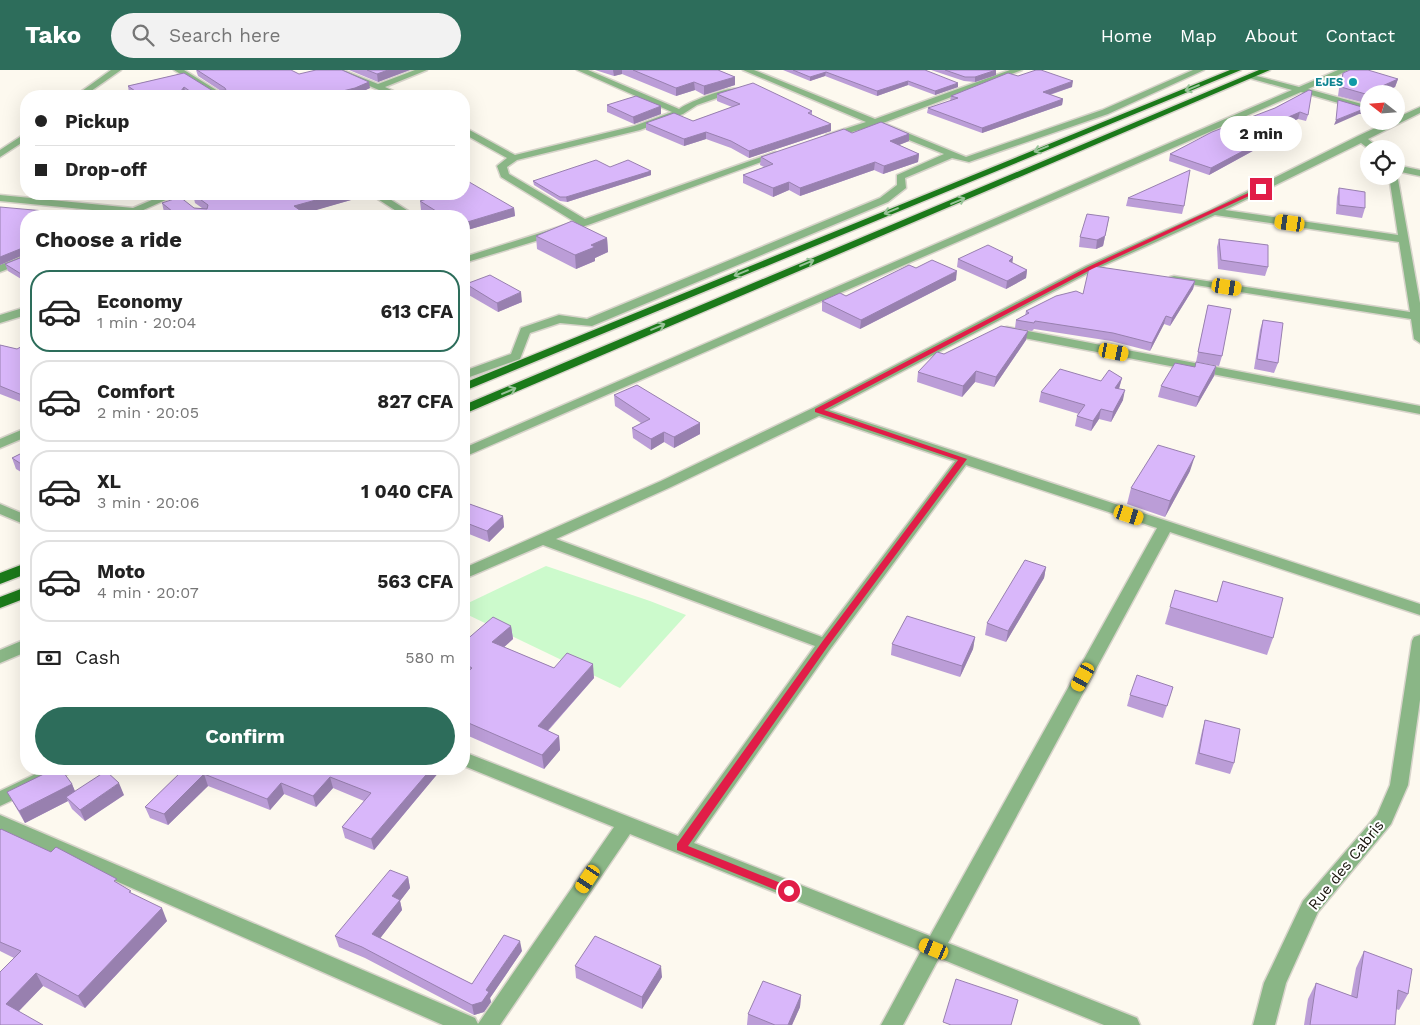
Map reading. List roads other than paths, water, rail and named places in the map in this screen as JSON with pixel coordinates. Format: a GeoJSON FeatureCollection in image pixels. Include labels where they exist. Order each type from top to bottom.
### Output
{"type":"FeatureCollection","features":[{"type":"Feature","properties":{"kind":"main road"},"geometry":{"type":"LineString","coordinates":[[470,385],[1237,70]]}},
{"type":"Feature","properties":{"kind":"main road"},"geometry":{"type":"LineString","coordinates":[[470,407],[1266,70]]}},
{"type":"Feature","properties":{"kind":"main road"},"geometry":{"type":"LineString","coordinates":[[0,579],[20,571]]}},
{"type":"Feature","properties":{"kind":"main road"},"geometry":{"type":"LineString","coordinates":[[0,603],[20,595]]}},
{"type":"Feature","properties":{"kind":"street"},"geometry":{"type":"LineString","coordinates":[[88,90],[117,70]]}},
{"type":"Feature","properties":{"kind":"street"},"geometry":{"type":"LineString","coordinates":[[178,70],[212,90]]}},
{"type":"Feature","properties":{"kind":"street"},"geometry":{"type":"LineString","coordinates":[[336,70],[383,90]]}},
{"type":"Feature","properties":{"kind":"street"},"geometry":{"type":"LineString","coordinates":[[376,87],[423,70]]}},
{"type":"Feature","properties":{"kind":"street"},"geometry":{"type":"LineString","coordinates":[[581,70],[680,112]]}},
{"type":"Feature","properties":{"kind":"street"},"geometry":{"type":"LineString","coordinates":[[747,70],[966,160],[1105,112],[1200,70]]}},
{"type":"Feature","properties":{"kind":"street"},"geometry":{"type":"LineString","coordinates":[[822,139],[973,88],[1018,70]]}},
{"type":"Feature","properties":{"kind":"street"},"geometry":{"type":"LineString","coordinates":[[470,450],[1345,70]]}},
{"type":"Feature","properties":{"kind":"street"},"geometry":{"type":"LineString","coordinates":[[1252,76],[1360,106]]}},
{"type":"Feature","properties":{"kind":"street"},"geometry":{"type":"LineString","coordinates":[[584,223],[504,176],[502,166],[514,158],[637,128],[680,112],[694,103],[770,79]]}},
{"type":"Feature","properties":{"kind":"street"},"geometry":{"type":"LineString","coordinates":[[956,82],[973,88]]}},
{"type":"Feature","properties":{"kind":"street"},"geometry":{"type":"LineString","coordinates":[[1405,116],[1420,110]]}},
{"type":"Feature","properties":{"kind":"street"},"geometry":{"type":"LineString","coordinates":[[1405,119],[1420,121]]}},
{"type":"Feature","properties":{"kind":"street"},"geometry":{"type":"LineString","coordinates":[[470,571],[666,484],[818,411],[1093,266],[1214,212],[1377,130]]}},
{"type":"Feature","properties":{"kind":"street"},"geometry":{"type":"LineString","coordinates":[[470,133],[514,158]]}},
{"type":"Feature","properties":{"kind":"street"},"geometry":{"type":"LineString","coordinates":[[0,154],[20,140]]}},
{"type":"Feature","properties":{"kind":"street"},"geometry":{"type":"LineString","coordinates":[[470,255],[584,223],[786,151]]}},
{"type":"Feature","properties":{"kind":"street"},"geometry":{"type":"LineString","coordinates":[[470,373],[516,356],[525,331],[559,319],[588,323],[884,200],[902,186],[900,177],[953,154]]}},
{"type":"Feature","properties":{"kind":"street"},"geometry":{"type":"LineString","coordinates":[[1405,170],[1420,173]]}},
{"type":"Feature","properties":{"kind":"street"},"geometry":{"type":"LineString","coordinates":[[1395,185],[1418,317],[1420,340]]}},
{"type":"Feature","properties":{"kind":"street"},"geometry":{"type":"LineString","coordinates":[[0,198],[20,200]]}},
{"type":"Feature","properties":{"kind":"street"},"geometry":{"type":"LineString","coordinates":[[21,200],[125,210]]}},
{"type":"Feature","properties":{"kind":"street"},"geometry":{"type":"LineString","coordinates":[[138,210],[163,200]]}},
{"type":"Feature","properties":{"kind":"street"},"geometry":{"type":"LineString","coordinates":[[385,200],[401,210]]}},
{"type":"Feature","properties":{"kind":"street"},"geometry":{"type":"LineString","coordinates":[[1214,212],[1404,238]]}},
{"type":"Feature","properties":{"kind":"street"},"geometry":{"type":"LineString","coordinates":[[1407,251],[1420,254]]}},
{"type":"Feature","properties":{"kind":"street"},"geometry":{"type":"LineString","coordinates":[[0,269],[20,261]]}},
{"type":"Feature","properties":{"kind":"street"},"geometry":{"type":"LineString","coordinates":[[1093,266],[1113,269]]}},
{"type":"Feature","properties":{"kind":"street"},"geometry":{"type":"LineString","coordinates":[[1162,277],[1418,317]]}},
{"type":"Feature","properties":{"kind":"street"},"geometry":{"type":"LineString","coordinates":[[0,319],[20,314]]}},
{"type":"Feature","properties":{"kind":"street"},"geometry":{"type":"LineString","coordinates":[[980,326],[1420,410]]}},
{"type":"Feature","properties":{"kind":"street"},"geometry":{"type":"LineString","coordinates":[[470,381],[478,382]]}},
{"type":"Feature","properties":{"kind":"street"},"geometry":{"type":"LineString","coordinates":[[818,411],[1420,610]]}},
{"type":"Feature","properties":{"kind":"street"},"geometry":{"type":"LineString","coordinates":[[0,444],[20,435]]}},
{"type":"Feature","properties":{"kind":"street"},"geometry":{"type":"LineString","coordinates":[[681,847],[825,644],[963,459]]}},
{"type":"Feature","properties":{"kind":"street"},"geometry":{"type":"LineString","coordinates":[[0,508],[20,518]]}},
{"type":"Feature","properties":{"kind":"street"},"geometry":{"type":"LineString","coordinates":[[892,1025],[1166,527]]}},
{"type":"Feature","properties":{"kind":"street"},"geometry":{"type":"LineString","coordinates":[[542,539],[825,644]]}},
{"type":"Feature","properties":{"kind":"street"},"geometry":{"type":"LineString","coordinates":[[0,657],[20,648]]}},
{"type":"Feature","properties":{"kind":"street","name":"Rue des Cabris"},"geometry":{"type":"LineString","coordinates":[[1264,1025],[1275,983],[1310,907],[1384,819],[1399,785],[1419,650]]}},
{"type":"Feature","properties":{"kind":"street"},"geometry":{"type":"LineString","coordinates":[[470,761],[626,826],[1128,1025]]}},
{"type":"Feature","properties":{"kind":"street"},"geometry":{"type":"LineString","coordinates":[[0,799],[50,775]]}},
{"type":"Feature","properties":{"kind":"street"},"geometry":{"type":"LineString","coordinates":[[0,822],[467,1025]]}},
{"type":"Feature","properties":{"kind":"street"},"geometry":{"type":"LineString","coordinates":[[488,1025],[626,826]]}},
{"type":"Feature","properties":{"kind":"place","name":"EJES"},"geometry":{"type":"Point","coordinates":[1353,82]}}]}
